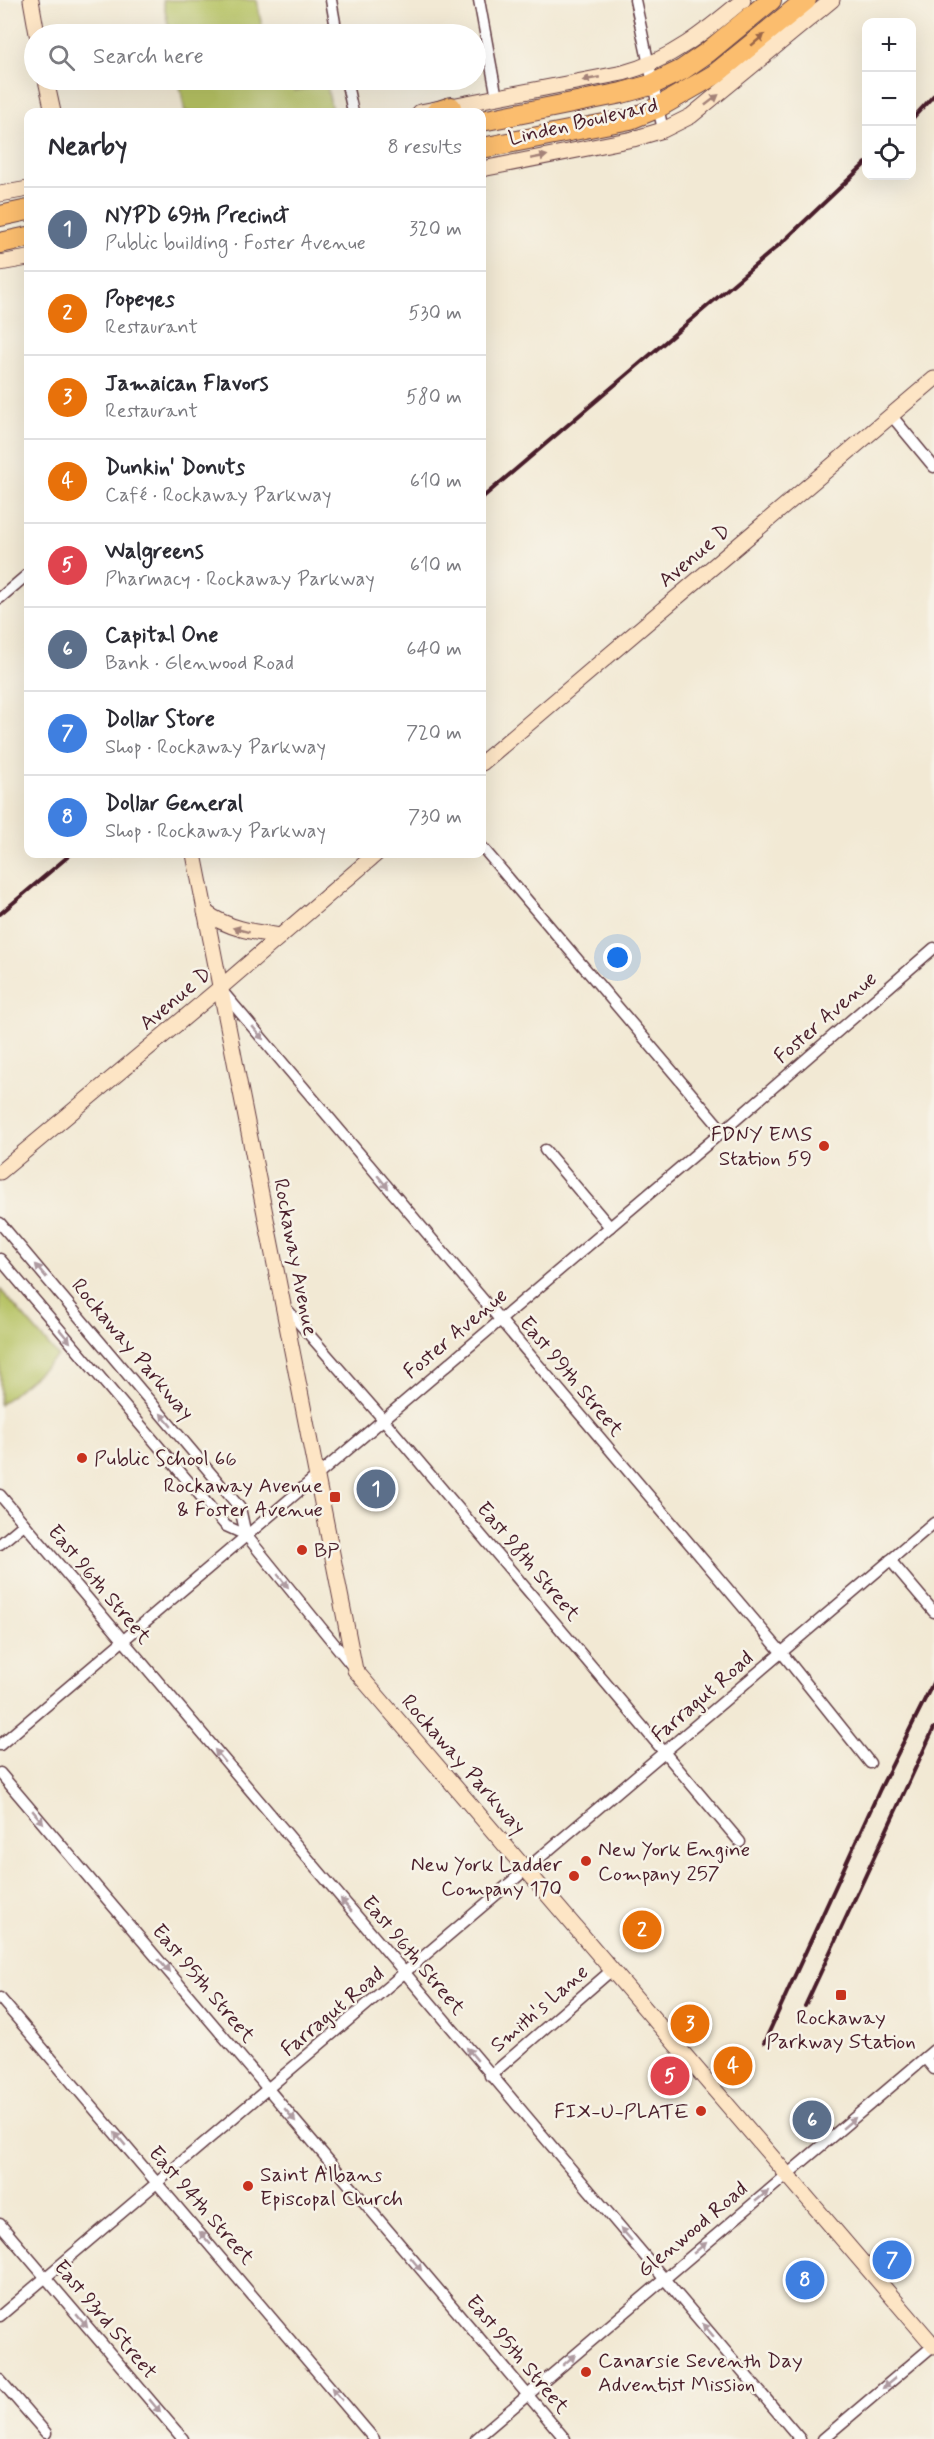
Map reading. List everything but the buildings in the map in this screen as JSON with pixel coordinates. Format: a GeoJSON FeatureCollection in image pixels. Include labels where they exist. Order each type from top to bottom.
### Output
{"type":"FeatureCollection","features":[{"type":"Feature","properties":{"kind":"highway","name":"Linden Boulevard"},"geometry":{"type":"LineString","coordinates":[[486,120],[651,85],[682,70],[708,52],[771,0]]}},
{"type":"Feature","properties":{"kind":"highway","name":"Linden Boulevard"},"geometry":{"type":"LineString","coordinates":[[486,147],[630,119],[657,108],[714,75],[806,0]]}},
{"type":"Feature","properties":{"kind":"highway"},"geometry":{"type":"LineString","coordinates":[[0,216],[24,211]]}},
{"type":"Feature","properties":{"kind":"highway"},"geometry":{"type":"LineString","coordinates":[[0,243],[24,238]]}},
{"type":"Feature","properties":{"kind":"street"},"geometry":{"type":"LineString","coordinates":[[31,0],[36,24]]}},
{"type":"Feature","properties":{"kind":"street"},"geometry":{"type":"LineString","coordinates":[[331,0],[335,24]]}},
{"type":"Feature","properties":{"kind":"street"},"geometry":{"type":"LineString","coordinates":[[479,0],[483,24]]}},
{"type":"Feature","properties":{"kind":"street"},"geometry":{"type":"LineString","coordinates":[[635,0],[651,85],[663,130]]}},
{"type":"Feature","properties":{"kind":"street","name":"Linden Boulevard"},"geometry":{"type":"LineString","coordinates":[[452,108],[623,73],[648,65],[671,55],[696,38],[743,0]]}},
{"type":"Feature","properties":{"kind":"street","name":"Linden Boulevard"},"geometry":{"type":"LineString","coordinates":[[486,168],[633,139],[663,130],[691,116],[832,0]]}},
{"type":"Feature","properties":{"kind":"street"},"geometry":{"type":"LineString","coordinates":[[486,38],[497,98]]}},
{"type":"Feature","properties":{"kind":"street"},"geometry":{"type":"LineString","coordinates":[[48,90],[51,108]]}},
{"type":"Feature","properties":{"kind":"street"},"geometry":{"type":"LineString","coordinates":[[348,90],[352,108]]}},
{"type":"Feature","properties":{"kind":"street"},"geometry":{"type":"LineString","coordinates":[[0,194],[24,190]]}},
{"type":"Feature","properties":{"kind":"street"},"geometry":{"type":"LineString","coordinates":[[0,263],[24,259]]}},
{"type":"Feature","properties":{"kind":"street","name":"Avenue D"},"geometry":{"type":"LineString","coordinates":[[486,760],[934,379]]}},
{"type":"Feature","properties":{"kind":"street"},"geometry":{"type":"LineString","coordinates":[[891,415],[934,467]]}},
{"type":"Feature","properties":{"kind":"street"},"geometry":{"type":"LineString","coordinates":[[0,598],[24,577]]}},
{"type":"Feature","properties":{"kind":"street"},"geometry":{"type":"LineString","coordinates":[[486,852],[723,1131]]}},
{"type":"Feature","properties":{"kind":"street","name":"Rockaway Avenue"},"geometry":{"type":"LineString","coordinates":[[195,858],[355,1670]]}},
{"type":"Feature","properties":{"kind":"street","name":"Avenue D"},"geometry":{"type":"LineString","coordinates":[[0,1172],[371,858]]}},
{"type":"Feature","properties":{"kind":"street"},"geometry":{"type":"LineString","coordinates":[[205,912],[218,921],[235,928],[281,936]]}},
{"type":"Feature","properties":{"kind":"street","name":"Foster Avenue"},"geometry":{"type":"LineString","coordinates":[[0,1745],[723,1131],[934,948]]}},
{"type":"Feature","properties":{"kind":"street","name":"East 99th Street"},"geometry":{"type":"LineString","coordinates":[[220,988],[782,1653],[870,1763]]}},
{"type":"Feature","properties":{"kind":"street"},"geometry":{"type":"LineString","coordinates":[[545,1150],[610,1227]]}},
{"type":"Feature","properties":{"kind":"street","name":"Rockaway Parkway"},"geometry":{"type":"LineString","coordinates":[[0,1223],[240,1508],[246,1535],[355,1670],[934,2345]]}},
{"type":"Feature","properties":{"kind":"street","name":"Rockaway Parkway"},"geometry":{"type":"LineString","coordinates":[[0,1259],[226,1526],[246,1535]]}},
{"type":"Feature","properties":{"kind":"street","name":"East 98th Street"},"geometry":{"type":"LineString","coordinates":[[285,1307],[383,1419],[740,1842]]}},
{"type":"Feature","properties":{"kind":"street","name":"East 96th Street"},"geometry":{"type":"LineString","coordinates":[[0,1495],[490,2076],[800,2439]]}},
{"type":"Feature","properties":{"kind":"street","name":"Farragut Road"},"geometry":{"type":"LineString","coordinates":[[0,2316],[44,2276],[158,2184],[934,1523]]}},
{"type":"Feature","properties":{"kind":"street"},"geometry":{"type":"LineString","coordinates":[[0,1544],[24,1524]]}},
{"type":"Feature","properties":{"kind":"street"},"geometry":{"type":"LineString","coordinates":[[890,1560],[934,1612]]}},
{"type":"Feature","properties":{"kind":"street","name":"East 95th Street"},"geometry":{"type":"LineString","coordinates":[[0,1773],[565,2439]]}},
{"type":"Feature","properties":{"kind":"street","name":"Smith's Lane"},"geometry":{"type":"LineString","coordinates":[[490,2076],[613,1969]]}},
{"type":"Feature","properties":{"kind":"street","name":"East 94th Street"},"geometry":{"type":"LineString","coordinates":[[0,1998],[374,2439]]}},
{"type":"Feature","properties":{"kind":"street","name":"Glenwood Road"},"geometry":{"type":"LineString","coordinates":[[476,2439],[934,2050]]}},
{"type":"Feature","properties":{"kind":"street"},"geometry":{"type":"LineString","coordinates":[[925,2058],[934,2069]]}},
{"type":"Feature","properties":{"kind":"street","name":"East 93rd Street"},"geometry":{"type":"LineString","coordinates":[[0,2224],[183,2439]]}},
{"type":"Feature","properties":{"kind":"street"},"geometry":{"type":"LineString","coordinates":[[823,2439],[934,2345]]}},
{"type":"Feature","properties":{"kind":"street"},"geometry":{"type":"LineString","coordinates":[[0,2380],[46,2433]]}},
{"type":"Feature","properties":{"kind":"green space"},"geometry":{"type":"Polygon","coordinates":[[[163,0],[257,0],[261,24],[168,24],[163,0]]]}},
{"type":"Feature","properties":{"kind":"green space"},"geometry":{"type":"Polygon","coordinates":[[[181,90],[328,90],[331,108],[184,108],[181,90]]]}},
{"type":"Feature","properties":{"kind":"green space"},"geometry":{"type":"Polygon","coordinates":[[[0,1289],[58,1356],[0,1405],[0,1289]]]}},
{"type":"Feature","properties":{"kind":"railway"},"geometry":{"type":"LineString","coordinates":[[916,115],[934,95]]}},
{"type":"Feature","properties":{"kind":"railway"},"geometry":{"type":"LineString","coordinates":[[486,495],[786,239],[862,167]]}},
{"type":"Feature","properties":{"kind":"railway"},"geometry":{"type":"LineString","coordinates":[[0,914],[66,858]]}},
{"type":"Feature","properties":{"kind":"railway"},"geometry":{"type":"LineString","coordinates":[[764,2043],[880,1789],[934,1681]]}},
{"type":"Feature","properties":{"kind":"railway"},"geometry":{"type":"LineString","coordinates":[[805,2006],[934,1728]]}},
{"type":"Feature","properties":{"kind":"place","name":"FDNY EMS Station 59"},"geometry":{"type":"Point","coordinates":[824,1146]}},
{"type":"Feature","properties":{"kind":"place","name":"Public School 66"},"geometry":{"type":"Point","coordinates":[82,1458]}},
{"type":"Feature","properties":{"kind":"place","name":"NYPD 69th Precinct"},"geometry":{"type":"Point","coordinates":[376,1489]}},
{"type":"Feature","properties":{"kind":"place","name":"Rockaway Avenue & Foster Avenue"},"geometry":{"type":"Point","coordinates":[335,1497]}},
{"type":"Feature","properties":{"kind":"place","name":"BP"},"geometry":{"type":"Point","coordinates":[302,1550]}},
{"type":"Feature","properties":{"kind":"place","name":"New York Engine Company 257"},"geometry":{"type":"Point","coordinates":[586,1861]}},
{"type":"Feature","properties":{"kind":"place","name":"New York Ladder Company 170"},"geometry":{"type":"Point","coordinates":[574,1876]}},
{"type":"Feature","properties":{"kind":"place","name":"Popeyes"},"geometry":{"type":"Point","coordinates":[642,1930]}},
{"type":"Feature","properties":{"kind":"place","name":"Rockaway Parkway Station"},"geometry":{"type":"Point","coordinates":[841,1995]}},
{"type":"Feature","properties":{"kind":"place","name":"Jamaican Flavors"},"geometry":{"type":"Point","coordinates":[690,2024]}},
{"type":"Feature","properties":{"kind":"place","name":"Dunkin' Donuts"},"geometry":{"type":"Point","coordinates":[733,2066]}},
{"type":"Feature","properties":{"kind":"place","name":"Walgreens"},"geometry":{"type":"Point","coordinates":[670,2076]}},
{"type":"Feature","properties":{"kind":"place","name":"FIX-U-PLATE"},"geometry":{"type":"Point","coordinates":[701,2111]}},
{"type":"Feature","properties":{"kind":"place","name":"Capital One"},"geometry":{"type":"Point","coordinates":[812,2120]}},
{"type":"Feature","properties":{"kind":"place","name":"Saint Albans Episcopal Church"},"geometry":{"type":"Point","coordinates":[248,2186]}},
{"type":"Feature","properties":{"kind":"place","name":"Dollar Store"},"geometry":{"type":"Point","coordinates":[892,2260]}},
{"type":"Feature","properties":{"kind":"place","name":"Dollar General"},"geometry":{"type":"Point","coordinates":[805,2280]}},
{"type":"Feature","properties":{"kind":"place","name":"Canarsie Seventh Day Adventist Mission"},"geometry":{"type":"Point","coordinates":[586,2372]}}]}
